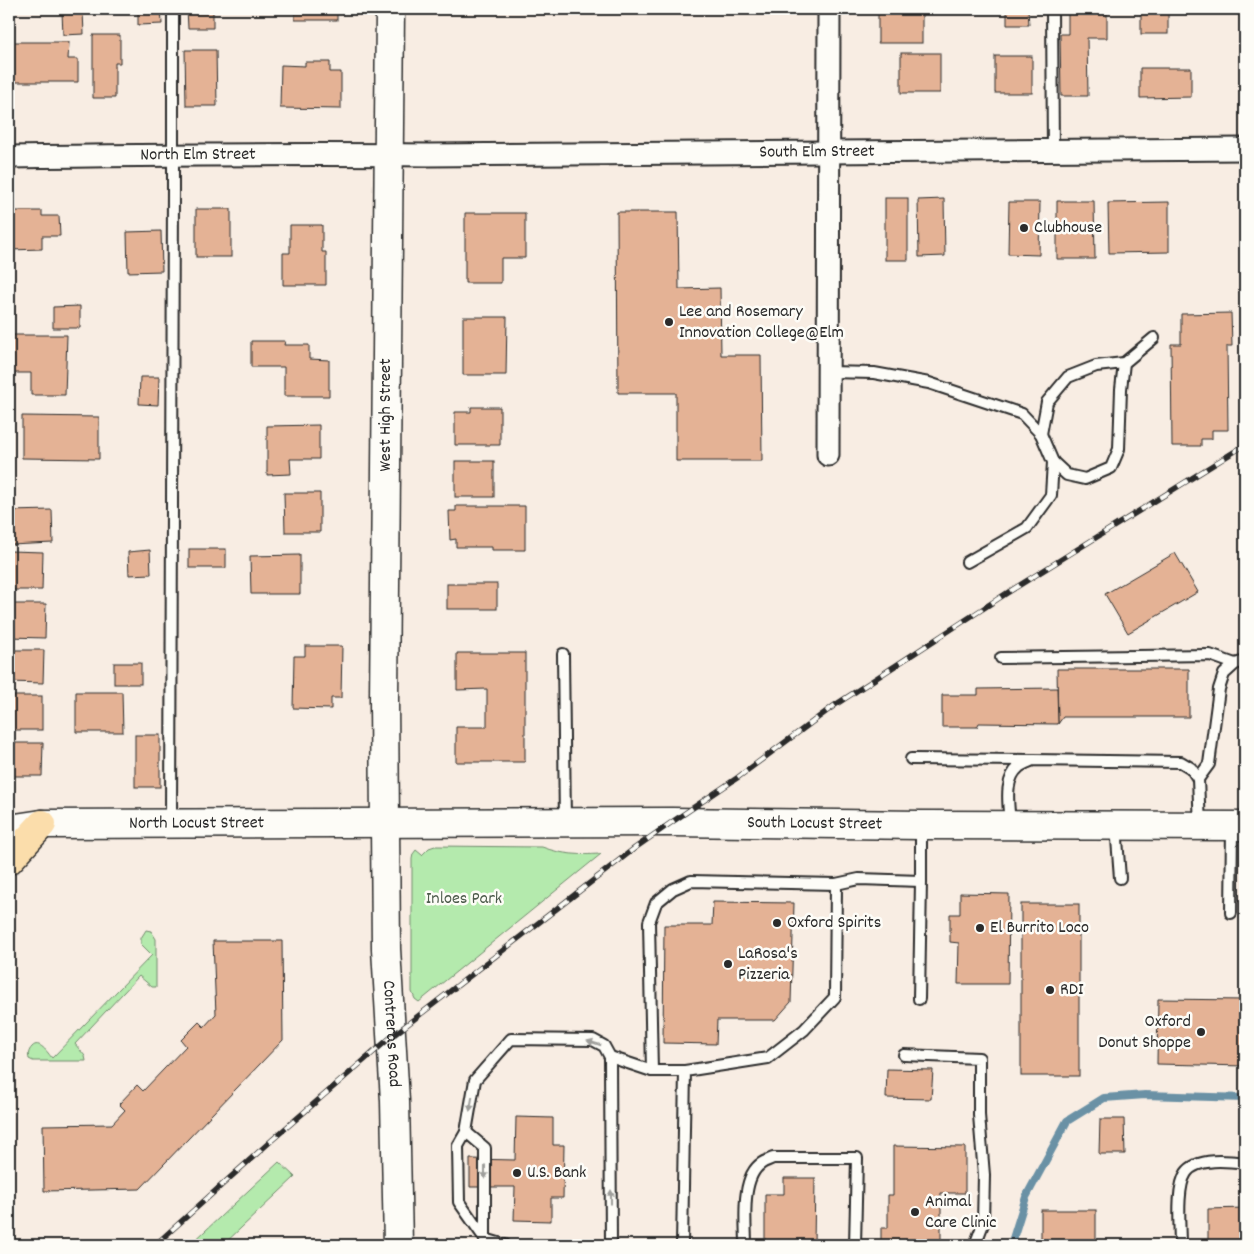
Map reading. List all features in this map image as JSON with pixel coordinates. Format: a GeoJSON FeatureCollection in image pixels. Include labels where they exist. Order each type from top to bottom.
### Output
{"type":"FeatureCollection","features":[{"type":"Feature","properties":{"kind":"highway"},"geometry":{"type":"LineString","coordinates":[[9,860],[42,824]]}},
{"type":"Feature","properties":{"kind":"street","name":"West High Street"},"geometry":{"type":"LineString","coordinates":[[385,822],[384,700],[390,9]]}},
{"type":"Feature","properties":{"kind":"street"},"geometry":{"type":"LineString","coordinates":[[828,455],[829,9]]}},
{"type":"Feature","properties":{"kind":"street","name":"South Elm Street"},"geometry":{"type":"LineString","coordinates":[[388,154],[1245,149]]}},
{"type":"Feature","properties":{"kind":"street","name":"North Elm Street"},"geometry":{"type":"LineString","coordinates":[[9,157],[388,154]]}},
{"type":"Feature","properties":{"kind":"street","name":"South Locust Street"},"geometry":{"type":"LineString","coordinates":[[385,822],[1239,826]]}},
{"type":"Feature","properties":{"kind":"street","name":"North Locust Street"},"geometry":{"type":"LineString","coordinates":[[9,829],[42,824],[385,822]]}},
{"type":"Feature","properties":{"kind":"street","name":"Contreras Road"},"geometry":{"type":"LineString","coordinates":[[385,822],[386,949],[395,1101],[398,1245]]}},
{"type":"Feature","properties":{"kind":"lane"},"geometry":{"type":"LineString","coordinates":[[171,824],[172,9]]}},
{"type":"Feature","properties":{"kind":"lane"},"geometry":{"type":"LineString","coordinates":[[1052,9],[1053,150]]}},
{"type":"Feature","properties":{"kind":"lane"},"geometry":{"type":"LineString","coordinates":[[1041,434],[1048,402],[1068,377],[1096,366],[1124,362],[1154,338]]}},
{"type":"Feature","properties":{"kind":"lane"},"geometry":{"type":"LineString","coordinates":[[828,372],[874,373],[929,383],[1022,414],[1041,434],[1053,462],[1067,475],[1085,479],[1111,468],[1119,449],[1124,362]]}},
{"type":"Feature","properties":{"kind":"lane"},"geometry":{"type":"LineString","coordinates":[[966,562],[1026,528],[1051,495],[1053,462]]}},
{"type":"Feature","properties":{"kind":"lane"},"geometry":{"type":"LineString","coordinates":[[564,654],[565,823]]}},
{"type":"Feature","properties":{"kind":"lane"},"geometry":{"type":"LineString","coordinates":[[1002,658],[1210,655],[1240,663]]}},
{"type":"Feature","properties":{"kind":"lane"},"geometry":{"type":"LineString","coordinates":[[1198,779],[1210,764],[1220,689],[1224,674],[1240,663]]}},
{"type":"Feature","properties":{"kind":"lane"},"geometry":{"type":"LineString","coordinates":[[911,759],[1181,762],[1191,768],[1198,779],[1200,826]]}},
{"type":"Feature","properties":{"kind":"lane"},"geometry":{"type":"LineString","coordinates":[[1010,825],[1008,794],[1010,780],[1018,768],[1033,760]]}},
{"type":"Feature","properties":{"kind":"lane"},"geometry":{"type":"LineString","coordinates":[[920,999],[921,824]]}},
{"type":"Feature","properties":{"kind":"lane"},"geometry":{"type":"LineString","coordinates":[[1116,825],[1120,878]]}},
{"type":"Feature","properties":{"kind":"lane"},"geometry":{"type":"LineString","coordinates":[[1231,913],[1239,826]]}},
{"type":"Feature","properties":{"kind":"lane"},"geometry":{"type":"LineString","coordinates":[[652,1071],[649,922],[656,904],[673,889],[691,881],[836,884],[859,879],[921,881]]}},
{"type":"Feature","properties":{"kind":"lane"},"geometry":{"type":"LineString","coordinates":[[610,1057],[652,1071],[685,1071],[768,1058],[804,1030],[835,997],[836,884]]}},
{"type":"Feature","properties":{"kind":"lane"},"geometry":{"type":"LineString","coordinates":[[505,1245],[485,1238],[460,1202],[458,1146],[466,1132],[475,1080],[511,1039],[593,1040],[604,1046],[610,1057],[611,1245]]}},
{"type":"Feature","properties":{"kind":"lane"},"geometry":{"type":"LineString","coordinates":[[904,1055],[979,1058],[979,1115],[984,1175],[983,1224],[975,1245]]}},
{"type":"Feature","properties":{"kind":"lane"},"geometry":{"type":"LineString","coordinates":[[682,1245],[685,1071]]}},
{"type":"Feature","properties":{"kind":"lane"},"geometry":{"type":"LineString","coordinates":[[466,1132],[485,1148],[485,1238]]}},
{"type":"Feature","properties":{"kind":"lane"},"geometry":{"type":"LineString","coordinates":[[746,1245],[747,1186],[753,1172],[761,1163],[772,1158],[858,1158],[855,1245]]}},
{"type":"Feature","properties":{"kind":"lane"},"geometry":{"type":"LineString","coordinates":[[1180,1245],[1179,1203],[1182,1184],[1187,1172],[1197,1165],[1209,1162],[1229,1161],[1245,1163]]}},
{"type":"Feature","properties":{"kind":"green space","name":"Inloes Park"},"geometry":{"type":"Polygon","coordinates":[[[435,846],[542,847],[571,854],[601,854],[419,1002],[415,999],[412,992],[412,859],[416,850],[422,855],[429,848],[435,846]]]}},
{"type":"Feature","properties":{"kind":"green space"},"geometry":{"type":"Polygon","coordinates":[[[146,930],[151,931],[156,939],[156,987],[152,987],[139,976],[75,1044],[85,1056],[86,1061],[33,1061],[29,1059],[28,1054],[35,1045],[43,1048],[52,1058],[152,955],[141,944],[141,938],[146,930]]]}},
{"type":"Feature","properties":{"kind":"green space"},"geometry":{"type":"Polygon","coordinates":[[[279,1162],[295,1177],[223,1245],[190,1245],[279,1162]]]}},
{"type":"Feature","properties":{"kind":"building"},"geometry":{"type":"Polygon","coordinates":[[[138,9],[161,9],[162,24],[138,25],[138,9]]]}},
{"type":"Feature","properties":{"kind":"building"},"geometry":{"type":"Polygon","coordinates":[[[187,9],[213,9],[213,28],[188,28],[187,9]]]}},
{"type":"Feature","properties":{"kind":"building"},"geometry":{"type":"Polygon","coordinates":[[[295,9],[337,9],[337,20],[295,20],[295,9]]]}},
{"type":"Feature","properties":{"kind":"building"},"geometry":{"type":"Polygon","coordinates":[[[878,9],[922,9],[922,43],[878,43],[878,9]]]}},
{"type":"Feature","properties":{"kind":"building"},"geometry":{"type":"Polygon","coordinates":[[[1007,9],[1028,9],[1029,25],[1007,25],[1007,9]]]}},
{"type":"Feature","properties":{"kind":"building"},"geometry":{"type":"Polygon","coordinates":[[[1068,9],[1107,9],[1107,38],[1087,38],[1088,96],[1061,96],[1060,34],[1068,34],[1068,9]]]}},
{"type":"Feature","properties":{"kind":"building"},"geometry":{"type":"Polygon","coordinates":[[[1141,9],[1168,9],[1168,34],[1141,34],[1141,9]]]}},
{"type":"Feature","properties":{"kind":"building"},"geometry":{"type":"Polygon","coordinates":[[[83,11],[84,34],[63,35],[62,12],[83,11]]]}},
{"type":"Feature","properties":{"kind":"building"},"geometry":{"type":"Polygon","coordinates":[[[93,35],[120,35],[120,63],[115,63],[115,98],[93,98],[93,35]]]}},
{"type":"Feature","properties":{"kind":"building"},"geometry":{"type":"Polygon","coordinates":[[[9,42],[69,42],[68,59],[78,59],[78,82],[12,82],[12,66],[9,66],[9,42]]]}},
{"type":"Feature","properties":{"kind":"building"},"geometry":{"type":"Polygon","coordinates":[[[185,50],[216,50],[217,106],[186,106],[185,50]]]}},
{"type":"Feature","properties":{"kind":"building"},"geometry":{"type":"Polygon","coordinates":[[[901,53],[940,53],[940,93],[901,93],[901,53]]]}},
{"type":"Feature","properties":{"kind":"building"},"geometry":{"type":"Polygon","coordinates":[[[995,56],[1032,56],[1032,93],[995,93],[995,56]]]}},
{"type":"Feature","properties":{"kind":"building"},"geometry":{"type":"Polygon","coordinates":[[[305,62],[330,62],[330,72],[341,72],[341,109],[280,108],[281,65],[305,66],[305,62]]]}},
{"type":"Feature","properties":{"kind":"building"},"geometry":{"type":"Polygon","coordinates":[[[1140,68],[1191,68],[1191,97],[1140,98],[1140,68]]]}},
{"type":"Feature","properties":{"kind":"building"},"geometry":{"type":"Polygon","coordinates":[[[885,198],[908,198],[908,260],[885,260],[885,198]]]}},
{"type":"Feature","properties":{"kind":"building"},"geometry":{"type":"Polygon","coordinates":[[[944,199],[945,256],[919,257],[918,200],[944,199]]]}},
{"type":"Feature","properties":{"kind":"building"},"geometry":{"type":"Polygon","coordinates":[[[1057,201],[1094,201],[1095,259],[1057,259],[1057,201]]]}},
{"type":"Feature","properties":{"kind":"building","name":"Clubhouse"},"geometry":{"type":"Polygon","coordinates":[[[1009,202],[1040,202],[1039,255],[1008,254],[1009,202]]]}},
{"type":"Feature","properties":{"kind":"building"},"geometry":{"type":"Polygon","coordinates":[[[1169,202],[1169,252],[1109,253],[1108,203],[1169,202]]]}},
{"type":"Feature","properties":{"kind":"building"},"geometry":{"type":"Polygon","coordinates":[[[196,209],[231,209],[231,257],[196,257],[196,209]]]}},
{"type":"Feature","properties":{"kind":"building"},"geometry":{"type":"Polygon","coordinates":[[[9,211],[42,211],[42,216],[59,216],[60,236],[42,236],[42,249],[9,250],[9,211]]]}},
{"type":"Feature","properties":{"kind":"building","name":"Lee and Rosemary Innovation College@Elm"},"geometry":{"type":"Polygon","coordinates":[[[617,212],[678,212],[679,289],[720,288],[721,355],[761,355],[762,461],[676,461],[676,393],[618,393],[617,212]]]}},
{"type":"Feature","properties":{"kind":"building"},"geometry":{"type":"Polygon","coordinates":[[[465,213],[525,213],[525,258],[501,258],[501,283],[465,283],[465,213]]]}},
{"type":"Feature","properties":{"kind":"building"},"geometry":{"type":"Polygon","coordinates":[[[290,225],[322,225],[322,252],[326,252],[326,285],[283,285],[283,253],[290,253],[290,225]]]}},
{"type":"Feature","properties":{"kind":"building"},"geometry":{"type":"Polygon","coordinates":[[[161,231],[162,271],[128,272],[127,232],[161,231]]]}},
{"type":"Feature","properties":{"kind":"building"},"geometry":{"type":"Polygon","coordinates":[[[80,306],[80,328],[53,328],[53,307],[80,306]]]}},
{"type":"Feature","properties":{"kind":"building"},"geometry":{"type":"Polygon","coordinates":[[[1231,313],[1232,346],[1227,346],[1228,430],[1212,430],[1212,439],[1201,439],[1201,446],[1172,446],[1171,344],[1181,344],[1181,314],[1231,313]]]}},
{"type":"Feature","properties":{"kind":"building"},"geometry":{"type":"Polygon","coordinates":[[[463,317],[507,317],[506,375],[463,375],[463,317]]]}},
{"type":"Feature","properties":{"kind":"building"},"geometry":{"type":"Polygon","coordinates":[[[9,335],[67,335],[65,395],[31,395],[31,373],[9,373],[9,335]]]}},
{"type":"Feature","properties":{"kind":"building"},"geometry":{"type":"Polygon","coordinates":[[[251,341],[285,341],[284,345],[309,345],[309,359],[329,360],[329,396],[284,396],[284,367],[251,367],[251,341]]]}},
{"type":"Feature","properties":{"kind":"building"},"geometry":{"type":"Polygon","coordinates":[[[140,377],[159,377],[158,405],[139,404],[140,377]]]}},
{"type":"Feature","properties":{"kind":"building"},"geometry":{"type":"Polygon","coordinates":[[[471,407],[500,407],[500,445],[455,445],[455,412],[471,412],[471,407]]]}},
{"type":"Feature","properties":{"kind":"building"},"geometry":{"type":"Polygon","coordinates":[[[22,416],[99,417],[99,459],[22,458],[22,416]]]}},
{"type":"Feature","properties":{"kind":"building"},"geometry":{"type":"Polygon","coordinates":[[[319,425],[319,459],[290,459],[291,474],[267,475],[267,426],[319,425]]]}},
{"type":"Feature","properties":{"kind":"building"},"geometry":{"type":"Polygon","coordinates":[[[455,461],[494,461],[494,497],[455,497],[455,461]]]}},
{"type":"Feature","properties":{"kind":"building"},"geometry":{"type":"Polygon","coordinates":[[[284,493],[320,493],[320,532],[285,532],[284,493]]]}},
{"type":"Feature","properties":{"kind":"building"},"geometry":{"type":"Polygon","coordinates":[[[456,506],[525,506],[525,550],[492,550],[492,547],[456,547],[456,539],[450,540],[449,511],[456,511],[456,506]]]}},
{"type":"Feature","properties":{"kind":"building"},"geometry":{"type":"Polygon","coordinates":[[[52,510],[53,543],[10,545],[9,511],[52,510]]]}},
{"type":"Feature","properties":{"kind":"building"},"geometry":{"type":"Polygon","coordinates":[[[189,549],[226,549],[226,568],[189,568],[189,549]]]}},
{"type":"Feature","properties":{"kind":"building"},"geometry":{"type":"Polygon","coordinates":[[[150,550],[151,574],[129,575],[128,552],[150,550]]]}},
{"type":"Feature","properties":{"kind":"building"},"geometry":{"type":"Polygon","coordinates":[[[10,551],[43,552],[42,590],[9,590],[10,551]]]}},
{"type":"Feature","properties":{"kind":"building"},"geometry":{"type":"Polygon","coordinates":[[[1175,553],[1198,592],[1128,633],[1105,594],[1175,553]]]}},
{"type":"Feature","properties":{"kind":"building"},"geometry":{"type":"Polygon","coordinates":[[[300,555],[300,594],[251,594],[250,556],[300,555]]]}},
{"type":"Feature","properties":{"kind":"building"},"geometry":{"type":"Polygon","coordinates":[[[447,584],[497,584],[497,609],[447,609],[447,584]]]}},
{"type":"Feature","properties":{"kind":"building"},"geometry":{"type":"Polygon","coordinates":[[[9,604],[46,604],[45,638],[9,637],[9,604]]]}},
{"type":"Feature","properties":{"kind":"building"},"geometry":{"type":"Polygon","coordinates":[[[305,646],[342,646],[341,698],[331,698],[331,709],[293,708],[294,656],[305,656],[305,646]]]}},
{"type":"Feature","properties":{"kind":"building"},"geometry":{"type":"Polygon","coordinates":[[[10,650],[44,650],[43,683],[9,682],[10,650]]]}},
{"type":"Feature","properties":{"kind":"building"},"geometry":{"type":"Polygon","coordinates":[[[457,653],[525,653],[525,762],[456,762],[456,727],[487,727],[487,689],[457,690],[457,653]]]}},
{"type":"Feature","properties":{"kind":"building"},"geometry":{"type":"Polygon","coordinates":[[[114,663],[141,663],[141,684],[114,684],[114,663]]]}},
{"type":"Feature","properties":{"kind":"building"},"geometry":{"type":"Polygon","coordinates":[[[1057,669],[1189,669],[1189,717],[1063,717],[1058,724],[1057,669]]]}},
{"type":"Feature","properties":{"kind":"building"},"geometry":{"type":"Polygon","coordinates":[[[1057,688],[1058,724],[979,723],[977,727],[942,727],[942,695],[978,695],[978,689],[1057,688]]]}},
{"type":"Feature","properties":{"kind":"building"},"geometry":{"type":"Polygon","coordinates":[[[76,692],[122,692],[123,732],[76,732],[76,692]]]}},
{"type":"Feature","properties":{"kind":"building"},"geometry":{"type":"Polygon","coordinates":[[[9,696],[42,696],[42,730],[9,730],[9,696]]]}},
{"type":"Feature","properties":{"kind":"building"},"geometry":{"type":"Polygon","coordinates":[[[135,735],[160,735],[160,787],[135,787],[135,735]]]}},
{"type":"Feature","properties":{"kind":"building"},"geometry":{"type":"Polygon","coordinates":[[[9,743],[43,743],[42,776],[9,776],[9,743]]]}},
{"type":"Feature","properties":{"kind":"building","name":"El Burrito Loco"},"geometry":{"type":"Polygon","coordinates":[[[960,893],[1009,894],[1008,984],[958,984],[959,943],[950,942],[950,914],[960,914],[960,893]]]}},
{"type":"Feature","properties":{"kind":"building","name":"LaRosa's Pizzeria"},"geometry":{"type":"Polygon","coordinates":[[[713,902],[794,903],[791,1002],[775,1020],[717,1020],[716,1044],[663,1043],[664,925],[712,925],[713,902]]]}},
{"type":"Feature","properties":{"kind":"building","name":"RDI"},"geometry":{"type":"Polygon","coordinates":[[[1021,904],[1079,904],[1079,1076],[1021,1076],[1021,904]]]}},
{"type":"Feature","properties":{"kind":"building"},"geometry":{"type":"Polygon","coordinates":[[[213,941],[282,941],[283,1040],[140,1189],[44,1191],[43,1125],[112,1124],[125,1110],[119,1104],[137,1085],[143,1091],[186,1046],[181,1040],[199,1022],[204,1027],[216,1014],[213,941]]]}},
{"type":"Feature","properties":{"kind":"building","name":"Oxford Donut Shoppe"},"geometry":{"type":"Polygon","coordinates":[[[1158,999],[1245,1000],[1245,1066],[1157,1064],[1158,999]]]}},
{"type":"Feature","properties":{"kind":"building"},"geometry":{"type":"Polygon","coordinates":[[[887,1069],[933,1070],[931,1099],[886,1098],[887,1069]]]}},
{"type":"Feature","properties":{"kind":"building","name":"U.S. Bank"},"geometry":{"type":"Polygon","coordinates":[[[516,1117],[553,1118],[553,1145],[564,1145],[563,1198],[551,1198],[551,1221],[514,1220],[515,1187],[470,1187],[470,1159],[515,1160],[516,1117]]]}},
{"type":"Feature","properties":{"kind":"building"},"geometry":{"type":"Polygon","coordinates":[[[1100,1119],[1124,1119],[1125,1154],[1099,1154],[1100,1119]]]}},
{"type":"Feature","properties":{"kind":"building","name":"Animal Care Clinic"},"geometry":{"type":"Polygon","coordinates":[[[893,1146],[965,1147],[965,1193],[941,1193],[941,1245],[881,1245],[881,1228],[888,1228],[888,1195],[893,1195],[893,1146]]]}},
{"type":"Feature","properties":{"kind":"building"},"geometry":{"type":"Polygon","coordinates":[[[784,1178],[815,1178],[814,1245],[749,1245],[749,1240],[765,1240],[765,1194],[784,1194],[784,1178]]]}},
{"type":"Feature","properties":{"kind":"building"},"geometry":{"type":"Polygon","coordinates":[[[1245,1208],[1245,1245],[1208,1245],[1208,1209],[1245,1208]]]}},
{"type":"Feature","properties":{"kind":"building"},"geometry":{"type":"Polygon","coordinates":[[[1041,1210],[1096,1210],[1096,1245],[1041,1245],[1041,1210]]]}},
{"type":"Feature","properties":{"kind":"waterway"},"geometry":{"type":"LineString","coordinates":[[1011,1245],[1026,1197],[1067,1121],[1104,1098],[1145,1095],[1245,1098]]}},
{"type":"Feature","properties":{"kind":"railway"},"geometry":{"type":"LineString","coordinates":[[155,1245],[391,1037],[635,848],[737,778],[835,705],[1007,593],[1245,445]]}},
{"type":"Feature","properties":{"kind":"place","name":"Clubhouse"},"geometry":{"type":"Point","coordinates":[1024,228]}},
{"type":"Feature","properties":{"kind":"place","name":"Lee and Rosemary Innovation College@Elm"},"geometry":{"type":"Point","coordinates":[669,322]}},
{"type":"Feature","properties":{"kind":"place","name":"Oxford Spirits"},"geometry":{"type":"Point","coordinates":[777,923]}},
{"type":"Feature","properties":{"kind":"place","name":"El Burrito Loco"},"geometry":{"type":"Point","coordinates":[980,928]}},
{"type":"Feature","properties":{"kind":"place","name":"LaRosa's Pizzeria"},"geometry":{"type":"Point","coordinates":[728,964]}},
{"type":"Feature","properties":{"kind":"place","name":"RDI"},"geometry":{"type":"Point","coordinates":[1050,990]}},
{"type":"Feature","properties":{"kind":"place","name":"Oxford Donut Shoppe"},"geometry":{"type":"Point","coordinates":[1201,1032]}},
{"type":"Feature","properties":{"kind":"place","name":"U.S. Bank"},"geometry":{"type":"Point","coordinates":[517,1173]}},
{"type":"Feature","properties":{"kind":"place","name":"Animal Care Clinic"},"geometry":{"type":"Point","coordinates":[915,1212]}}]}
